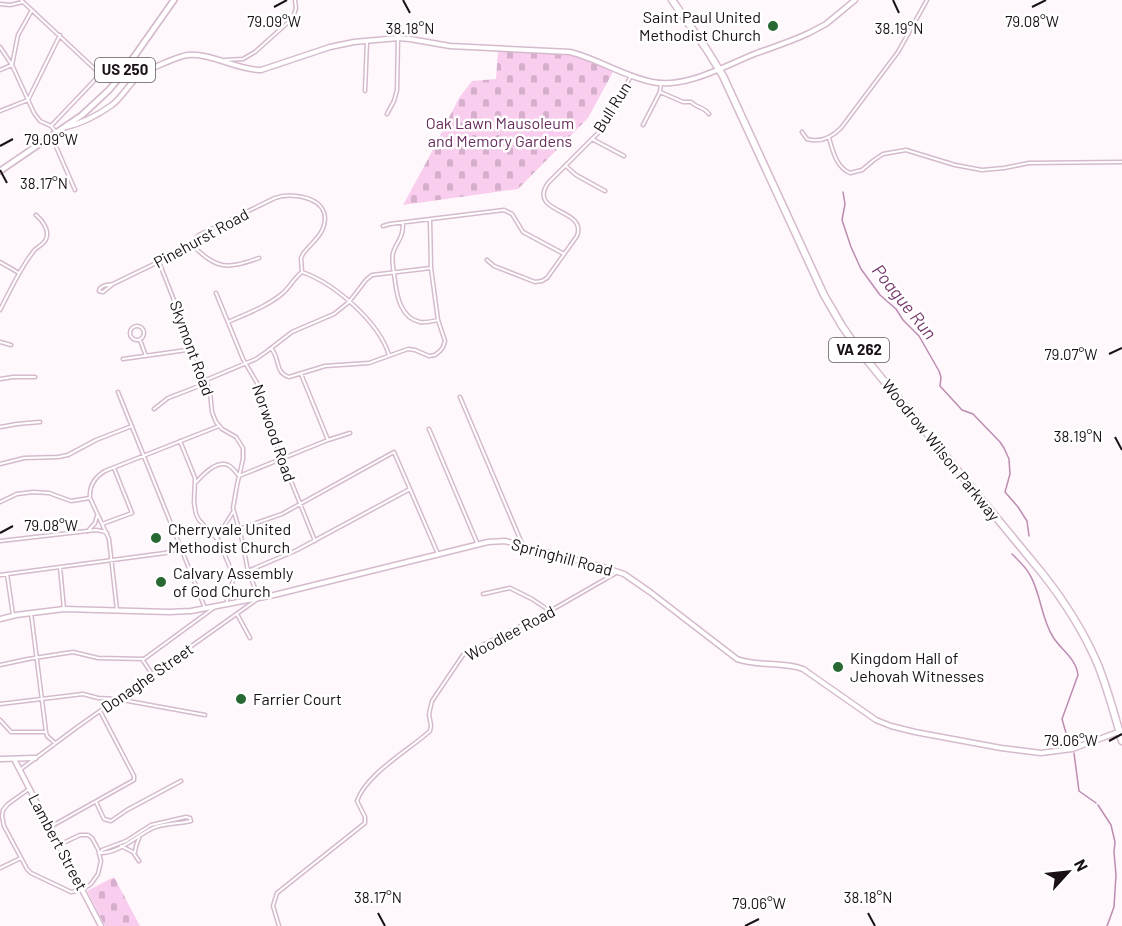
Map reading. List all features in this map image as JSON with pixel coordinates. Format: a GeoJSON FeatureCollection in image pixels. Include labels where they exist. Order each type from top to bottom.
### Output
{"type":"FeatureCollection","features":[{"type":"Feature","properties":{"kind":"highway","name":"Woodrow Wilson Parkway"},"geometry":{"type":"LineString","coordinates":[[672,0],[702,42],[732,94],[820,288],[838,320],[861,353],[1058,594],[1079,627],[1095,659],[1122,741]]}},
{"type":"Feature","properties":{"kind":"main road","name":"US 250"},"geometry":{"type":"LineString","coordinates":[[0,171],[82,115],[109,90],[174,0]]}},
{"type":"Feature","properties":{"kind":"street"},"geometry":{"type":"LineString","coordinates":[[222,61],[243,59],[253,53],[293,18],[296,8],[295,0]]}},
{"type":"Feature","properties":{"kind":"street"},"geometry":{"type":"LineString","coordinates":[[63,128],[82,122],[114,104],[140,75],[183,56],[192,55],[250,70],[264,70],[325,48],[398,38],[450,46],[570,52],[648,81],[661,83],[682,81],[802,36],[823,25],[855,0]]}},
{"type":"Feature","properties":{"kind":"street"},"geometry":{"type":"LineString","coordinates":[[802,132],[805,138],[813,141],[829,138],[841,128],[898,52],[927,0]]}},
{"type":"Feature","properties":{"kind":"street"},"geometry":{"type":"LineString","coordinates":[[0,4],[10,5],[22,1],[98,71],[92,83],[51,126]]}},
{"type":"Feature","properties":{"kind":"street"},"geometry":{"type":"LineString","coordinates":[[12,65],[20,31],[32,10]]}},
{"type":"Feature","properties":{"kind":"street"},"geometry":{"type":"LineString","coordinates":[[0,111],[28,100],[60,35]]}},
{"type":"Feature","properties":{"kind":"street"},"geometry":{"type":"LineString","coordinates":[[387,114],[397,90],[398,38]]}},
{"type":"Feature","properties":{"kind":"street"},"geometry":{"type":"LineString","coordinates":[[365,91],[367,41]]}},
{"type":"Feature","properties":{"kind":"street"},"geometry":{"type":"LineString","coordinates":[[0,47],[12,65],[38,119],[51,126]]}},
{"type":"Feature","properties":{"kind":"street"},"geometry":{"type":"LineString","coordinates":[[0,70],[12,65]]}},
{"type":"Feature","properties":{"kind":"street","name":"Bull Run"},"geometry":{"type":"LineString","coordinates":[[487,260],[494,266],[535,282],[547,278],[577,236],[579,226],[573,219],[548,204],[544,198],[547,185],[602,128],[631,75]]}},
{"type":"Feature","properties":{"kind":"street"},"geometry":{"type":"LineString","coordinates":[[643,125],[660,92],[661,83]]}},
{"type":"Feature","properties":{"kind":"street"},"geometry":{"type":"LineString","coordinates":[[660,92],[683,102],[692,102],[709,114]]}},
{"type":"Feature","properties":{"kind":"street"},"geometry":{"type":"LineString","coordinates":[[82,115],[86,120]]}},
{"type":"Feature","properties":{"kind":"street"},"geometry":{"type":"LineString","coordinates":[[51,126],[75,190]]}},
{"type":"Feature","properties":{"kind":"street"},"geometry":{"type":"LineString","coordinates":[[829,138],[839,164],[850,173],[862,170],[879,156],[901,150],[982,170],[1029,163],[1122,162]]}},
{"type":"Feature","properties":{"kind":"street"},"geometry":{"type":"LineString","coordinates":[[592,139],[624,156]]}},
{"type":"Feature","properties":{"kind":"street"},"geometry":{"type":"LineString","coordinates":[[566,166],[576,175],[605,191]]}},
{"type":"Feature","properties":{"kind":"street","name":"Pinehurst Road"},"geometry":{"type":"LineString","coordinates":[[113,284],[186,249],[199,235],[278,197],[291,196],[308,198],[315,202],[322,209],[325,223],[320,235],[303,252],[302,273]]}},
{"type":"Feature","properties":{"kind":"street"},"geometry":{"type":"LineString","coordinates":[[382,226],[506,210],[512,214],[524,233],[564,254]]}},
{"type":"Feature","properties":{"kind":"street"},"geometry":{"type":"LineString","coordinates":[[0,310],[34,250],[46,239],[47,232],[42,220],[36,215]]}},
{"type":"Feature","properties":{"kind":"street"},"geometry":{"type":"LineString","coordinates":[[271,348],[276,355],[279,370],[291,377],[328,366],[367,364],[409,349],[428,356],[439,352],[445,341],[438,320],[431,268],[430,219]]}},
{"type":"Feature","properties":{"kind":"street"},"geometry":{"type":"LineString","coordinates":[[403,223],[403,234],[393,255],[398,300],[414,320],[420,322],[438,320]]}},
{"type":"Feature","properties":{"kind":"street"},"geometry":{"type":"LineString","coordinates":[[191,244],[208,260],[222,265],[231,266],[259,258]]}},
{"type":"Feature","properties":{"kind":"street"},"geometry":{"type":"LineString","coordinates":[[0,262],[20,273]]}},
{"type":"Feature","properties":{"kind":"street","name":"Skymont Road"},"geometry":{"type":"LineString","coordinates":[[159,262],[211,395],[213,415],[219,426]]}},
{"type":"Feature","properties":{"kind":"street"},"geometry":{"type":"LineString","coordinates":[[154,409],[168,398],[258,358],[292,332],[332,316],[349,302],[370,277],[376,274],[431,268]]}},
{"type":"Feature","properties":{"kind":"street"},"geometry":{"type":"LineString","coordinates":[[228,322],[280,296],[302,273],[327,285],[349,302],[375,329],[389,356]]}},
{"type":"Feature","properties":{"kind":"street","name":"Norwood Road"},"geometry":{"type":"LineString","coordinates":[[216,293],[245,363],[257,383],[262,408],[315,541]]}},
{"type":"Feature","properties":{"kind":"street"},"geometry":{"type":"LineString","coordinates":[[135,326],[144,331],[144,336],[140,340],[134,340],[130,335],[131,329],[135,326]]}},
{"type":"Feature","properties":{"kind":"street"},"geometry":{"type":"LineString","coordinates":[[140,340],[146,356]]}},
{"type":"Feature","properties":{"kind":"street"},"geometry":{"type":"LineString","coordinates":[[0,342],[11,345]]}},
{"type":"Feature","properties":{"kind":"street"},"geometry":{"type":"LineString","coordinates":[[123,359],[194,349]]}},
{"type":"Feature","properties":{"kind":"street"},"geometry":{"type":"LineString","coordinates":[[301,374],[328,440]]}},
{"type":"Feature","properties":{"kind":"street"},"geometry":{"type":"LineString","coordinates":[[0,379],[35,377]]}},
{"type":"Feature","properties":{"kind":"street"},"geometry":{"type":"LineString","coordinates":[[118,392],[205,608]]}},
{"type":"Feature","properties":{"kind":"street"},"geometry":{"type":"LineString","coordinates":[[460,398],[523,546]]}},
{"type":"Feature","properties":{"kind":"street"},"geometry":{"type":"LineString","coordinates":[[0,427],[40,422]]}},
{"type":"Feature","properties":{"kind":"street"},"geometry":{"type":"LineString","coordinates":[[0,464],[24,458],[73,454],[96,440],[132,426]]}},
{"type":"Feature","properties":{"kind":"street"},"geometry":{"type":"LineString","coordinates":[[117,610],[110,544],[90,498],[91,488],[96,478],[103,472],[219,426],[234,436],[242,447],[243,459],[234,511],[248,571],[260,598]]}},
{"type":"Feature","properties":{"kind":"street"},"geometry":{"type":"LineString","coordinates":[[429,429],[478,545]]}},
{"type":"Feature","properties":{"kind":"street"},"geometry":{"type":"LineString","coordinates":[[239,476],[350,433]]}},
{"type":"Feature","properties":{"kind":"street"},"geometry":{"type":"LineString","coordinates":[[180,441],[196,482],[194,503],[196,514],[217,538],[234,577],[226,604]]}},
{"type":"Feature","properties":{"kind":"street"},"geometry":{"type":"LineString","coordinates":[[239,529],[279,515],[394,452],[438,554]]}},
{"type":"Feature","properties":{"kind":"street"},"geometry":{"type":"LineString","coordinates":[[196,482],[212,468],[222,464],[229,465],[239,476]]}},
{"type":"Feature","properties":{"kind":"street"},"geometry":{"type":"LineString","coordinates":[[102,524],[132,513],[114,468]]}},
{"type":"Feature","properties":{"kind":"street"},"geometry":{"type":"LineString","coordinates":[[234,577],[315,541],[410,489]]}},
{"type":"Feature","properties":{"kind":"street"},"geometry":{"type":"LineString","coordinates":[[0,502],[35,491],[53,494],[71,501],[90,498]]}},
{"type":"Feature","properties":{"kind":"street"},"geometry":{"type":"LineString","coordinates":[[217,538],[234,511]]}},
{"type":"Feature","properties":{"kind":"street"},"geometry":{"type":"LineString","coordinates":[[88,531],[98,515]]}},
{"type":"Feature","properties":{"kind":"street"},"geometry":{"type":"LineString","coordinates":[[0,541],[99,530],[107,534]]}},
{"type":"Feature","properties":{"kind":"street","name":"Springhill Road"},"geometry":{"type":"LineString","coordinates":[[0,619],[13,615],[64,609],[176,612],[205,608],[260,598],[438,554],[503,541],[617,572],[639,583],[737,659],[803,669],[870,717],[883,723],[915,732],[1035,753],[1063,751],[1120,730]]}},
{"type":"Feature","properties":{"kind":"street"},"geometry":{"type":"LineString","coordinates":[[0,575],[165,553],[181,548]]}},
{"type":"Feature","properties":{"kind":"street"},"geometry":{"type":"LineString","coordinates":[[60,567],[64,609]]}},
{"type":"Feature","properties":{"kind":"street","name":"Woodlee Road"},"geometry":{"type":"LineString","coordinates":[[279,926],[273,906],[277,892],[366,823],[364,813],[357,801],[360,794],[377,773],[430,731],[431,704],[461,657],[550,611],[617,572]]}},
{"type":"Feature","properties":{"kind":"street"},"geometry":{"type":"LineString","coordinates":[[7,574],[13,615]]}},
{"type":"Feature","properties":{"kind":"street"},"geometry":{"type":"LineString","coordinates":[[483,594],[510,588],[550,611]]}},
{"type":"Feature","properties":{"kind":"street","name":"Donaghe Street"},"geometry":{"type":"LineString","coordinates":[[20,770],[260,598]]}},
{"type":"Feature","properties":{"kind":"street"},"geometry":{"type":"LineString","coordinates":[[0,665],[75,652],[97,658],[142,659],[218,605]]}},
{"type":"Feature","properties":{"kind":"street"},"geometry":{"type":"LineString","coordinates":[[31,613],[46,732],[55,743]]}},
{"type":"Feature","properties":{"kind":"street"},"geometry":{"type":"LineString","coordinates":[[237,614],[249,638]]}},
{"type":"Feature","properties":{"kind":"street"},"geometry":{"type":"LineString","coordinates":[[142,659],[152,674]]}},
{"type":"Feature","properties":{"kind":"street"},"geometry":{"type":"LineString","coordinates":[[0,704],[80,694],[206,714]]}},
{"type":"Feature","properties":{"kind":"street"},"geometry":{"type":"LineString","coordinates":[[50,827],[134,780],[135,777],[100,711]]}},
{"type":"Feature","properties":{"kind":"street"},"geometry":{"type":"LineString","coordinates":[[0,720],[11,732],[46,732]]}},
{"type":"Feature","properties":{"kind":"street"},"geometry":{"type":"LineString","coordinates":[[0,759],[35,758]]}},
{"type":"Feature","properties":{"kind":"street","name":"Lambert Street"},"geometry":{"type":"LineString","coordinates":[[14,759],[101,926]]}},
{"type":"Feature","properties":{"kind":"street"},"geometry":{"type":"LineString","coordinates":[[96,802],[104,819],[111,821],[124,811],[181,781]]}},
{"type":"Feature","properties":{"kind":"street"},"geometry":{"type":"LineString","coordinates":[[29,788],[8,804],[2,814],[4,826],[27,869],[40,878],[71,892],[82,890],[91,884],[98,874],[101,864],[100,853],[92,838],[86,834],[80,834],[59,845]]}},
{"type":"Feature","properties":{"kind":"street"},"geometry":{"type":"LineString","coordinates":[[100,853],[104,854],[158,826],[190,822],[192,819],[186,817],[155,824],[121,845]]}},
{"type":"Feature","properties":{"kind":"street"},"geometry":{"type":"LineString","coordinates":[[135,855],[136,844],[141,835]]}},
{"type":"Feature","properties":{"kind":"street"},"geometry":{"type":"LineString","coordinates":[[121,845],[130,850],[139,861]]}},
{"type":"Feature","properties":{"kind":"street"},"geometry":{"type":"LineString","coordinates":[[0,868],[21,858]]}},
{"type":"Feature","properties":{"kind":"green space","name":"Oak Lawn Mausoleum and Memory Gardens"},"geometry":{"type":"Polygon","coordinates":[[[498,50],[566,53],[580,56],[614,70],[588,118],[518,189],[403,205],[459,98],[472,81],[496,79],[498,50]]]}},
{"type":"Feature","properties":{"kind":"green space"},"geometry":{"type":"Polygon","coordinates":[[[114,877],[140,926],[105,926],[87,891],[114,877]]]}},
{"type":"Feature","properties":{"kind":"waterway","name":"Poague Run"},"geometry":{"type":"LineString","coordinates":[[843,192],[845,204],[842,220],[861,269],[880,295],[896,309],[903,320],[919,336],[939,371],[940,386],[962,410],[973,414],[1004,448],[1009,459],[1010,474],[1005,492],[1027,521],[1029,536]]}},
{"type":"Feature","properties":{"kind":"waterway","name":"Poague Run"},"geometry":{"type":"LineString","coordinates":[[1012,554],[1030,575],[1049,630],[1077,669],[1078,675],[1062,719],[1073,745]]}},
{"type":"Feature","properties":{"kind":"waterway","name":"Poague Run"},"geometry":{"type":"LineString","coordinates":[[1074,753],[1079,791],[1096,803]]}},
{"type":"Feature","properties":{"kind":"waterway","name":"Poague Run"},"geometry":{"type":"LineString","coordinates":[[1098,805],[1111,825],[1115,842],[1114,907],[1107,926]]}},
{"type":"Feature","properties":{"kind":"place","name":"Saint Paul United Methodist Church"},"geometry":{"type":"Point","coordinates":[773,26]}},
{"type":"Feature","properties":{"kind":"place","name":"Cherryvale United Methodist Church"},"geometry":{"type":"Point","coordinates":[156,538]}},
{"type":"Feature","properties":{"kind":"place","name":"Calvary Assembly of God Church"},"geometry":{"type":"Point","coordinates":[161,582]}},
{"type":"Feature","properties":{"kind":"place","name":"Kingdom Hall of Jehovah Witnesses"},"geometry":{"type":"Point","coordinates":[838,667]}},
{"type":"Feature","properties":{"kind":"place","name":"Farrier Court"},"geometry":{"type":"Point","coordinates":[241,699]}}]}
